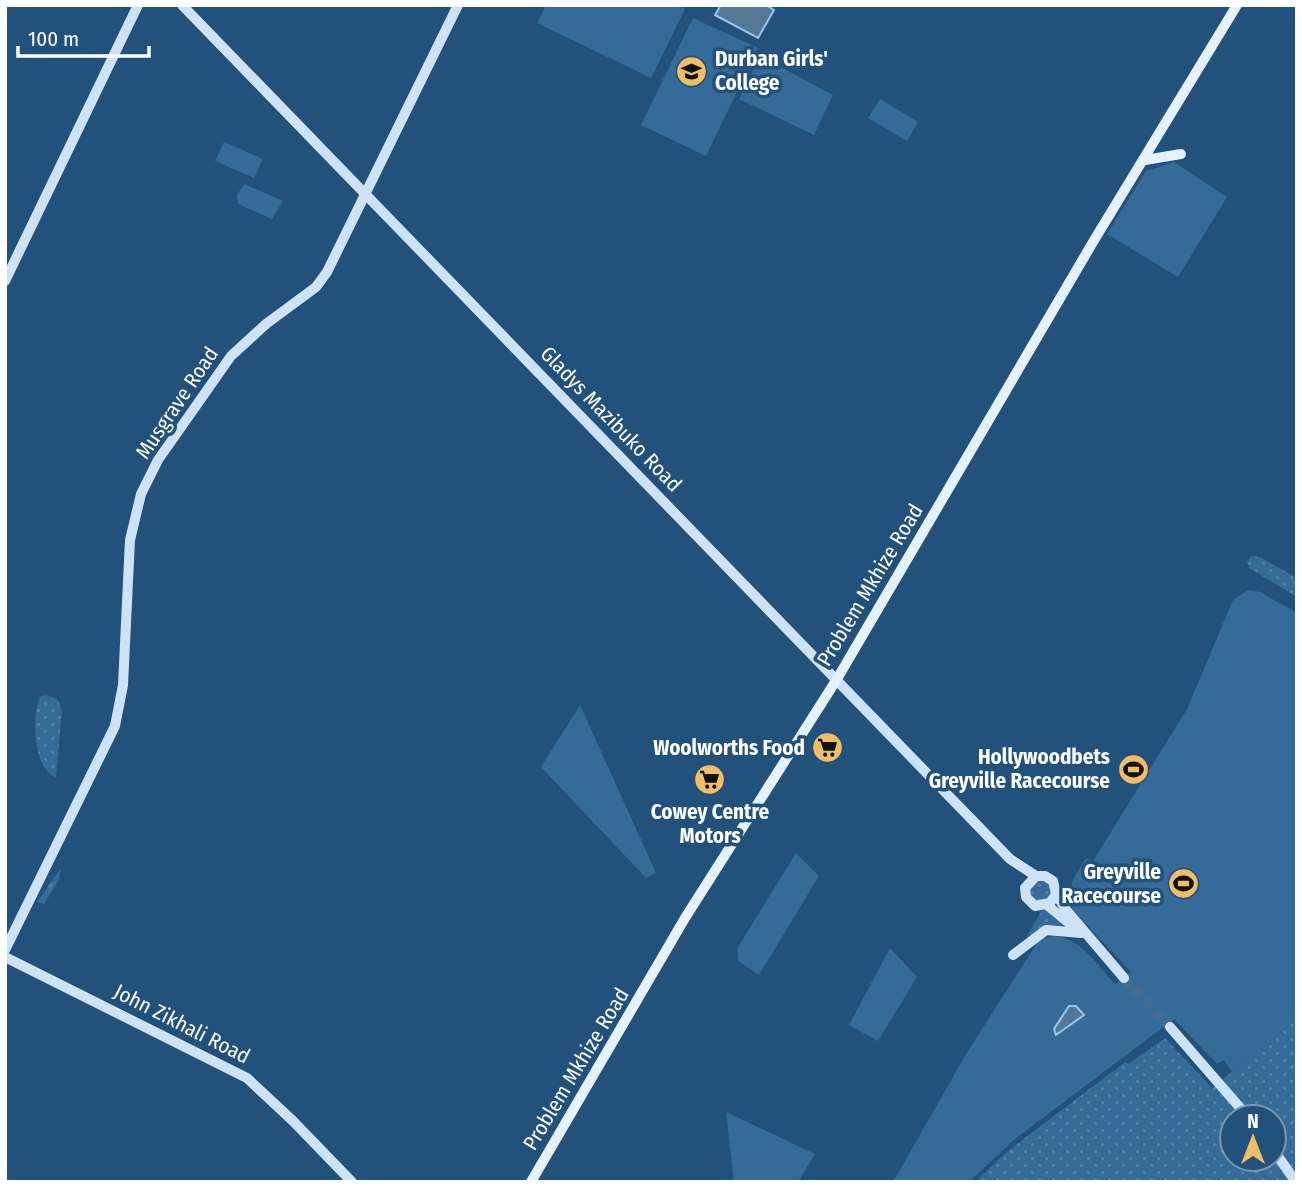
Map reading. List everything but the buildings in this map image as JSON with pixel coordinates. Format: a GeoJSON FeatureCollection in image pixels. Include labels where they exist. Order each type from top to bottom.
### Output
{"type":"FeatureCollection","features":[{"type":"Feature","properties":{"kind":"main road","name":"Problem Mkhize Road"},"geometry":{"type":"LineString","coordinates":[[531,1182],[685,919],[837,679],[1093,242],[1237,5]]}},
{"type":"Feature","properties":{"kind":"main road"},"geometry":{"type":"LineString","coordinates":[[1145,160],[1181,154]]}},
{"type":"Feature","properties":{"kind":"street"},"geometry":{"type":"LineString","coordinates":[[5,281],[138,5]]}},
{"type":"Feature","properties":{"kind":"street","name":"Musgrave Road"},"geometry":{"type":"LineString","coordinates":[[5,950],[115,726],[123,685],[130,540],[137,506],[152,472],[231,356],[266,324],[316,287],[367,195],[457,5]]}},
{"type":"Feature","properties":{"kind":"street","name":"Gladys Mazibuko Road"},"geometry":{"type":"LineString","coordinates":[[182,6],[1010,859],[1036,876]]}},
{"type":"Feature","properties":{"kind":"street","name":"Gladys Mazibuko Road"},"geometry":{"type":"LineString","coordinates":[[1010,859],[1026,886]]}},
{"type":"Feature","properties":{"kind":"street"},"geometry":{"type":"LineString","coordinates":[[1092,942],[1047,905],[1030,902],[1026,886],[1036,876],[1049,878],[1055,885],[1056,894],[1092,942],[1124,978]]}},
{"type":"Feature","properties":{"kind":"street"},"geometry":{"type":"LineString","coordinates":[[1047,905],[1056,894]]}},
{"type":"Feature","properties":{"kind":"street"},"geometry":{"type":"LineString","coordinates":[[1013,955],[1046,930],[1081,933]]}},
{"type":"Feature","properties":{"kind":"street","name":"John Zikhali Road"},"geometry":{"type":"LineString","coordinates":[[5,957],[247,1078],[352,1182]]}},
{"type":"Feature","properties":{"kind":"street"},"geometry":{"type":"LineString","coordinates":[[1170,1027],[1236,1103]]}},
{"type":"Feature","properties":{"kind":"green space"},"geometry":{"type":"Polygon","coordinates":[[[546,5],[677,5],[685,9],[651,78],[537,23],[546,5]]]}},
{"type":"Feature","properties":{"kind":"green space"},"geometry":{"type":"Polygon","coordinates":[[[693,18],[758,48],[706,156],[641,125],[693,18]]]}},
{"type":"Feature","properties":{"kind":"green space"},"geometry":{"type":"Polygon","coordinates":[[[760,56],[833,95],[814,135],[739,99],[760,56]]]}},
{"type":"Feature","properties":{"kind":"green space"},"geometry":{"type":"Polygon","coordinates":[[[880,99],[918,122],[907,141],[868,118],[880,99]]]}},
{"type":"Feature","properties":{"kind":"green space"},"geometry":{"type":"Polygon","coordinates":[[[224,142],[263,159],[254,178],[215,161],[224,142]]]}},
{"type":"Feature","properties":{"kind":"green space"},"geometry":{"type":"Polygon","coordinates":[[[1174,162],[1227,197],[1178,277],[1107,234],[1146,171],[1174,162]]]}},
{"type":"Feature","properties":{"kind":"green space"},"geometry":{"type":"Polygon","coordinates":[[[244,184],[283,201],[272,219],[238,204],[237,195],[244,184]]]}},
{"type":"Feature","properties":{"kind":"green space"},"geometry":{"type":"Polygon","coordinates":[[[1251,556],[1260,557],[1297,578],[1297,597],[1249,568],[1247,562],[1251,556]]]}},
{"type":"Feature","properties":{"kind":"green space","name":"Greyville Racecourse"},"geometry":{"type":"Polygon","coordinates":[[[1248,590],[1260,592],[1297,613],[1297,1019],[1232,1072],[1224,1060],[1217,1064],[1174,1019],[1015,1139],[969,1182],[893,1182],[966,1054],[1039,940],[1051,936],[1072,941],[1091,957],[1115,984],[1131,972],[1073,910],[1070,889],[1086,858],[1093,861],[1187,709],[1233,600],[1248,590]]]}},
{"type":"Feature","properties":{"kind":"green space"},"geometry":{"type":"Polygon","coordinates":[[[45,695],[57,699],[62,710],[56,778],[43,764],[36,742],[37,706],[40,697],[45,695]]]}},
{"type":"Feature","properties":{"kind":"green space"},"geometry":{"type":"Polygon","coordinates":[[[580,705],[656,873],[646,878],[541,767],[580,705]]]}},
{"type":"Feature","properties":{"kind":"green space"},"geometry":{"type":"Polygon","coordinates":[[[796,853],[819,876],[759,975],[738,961],[738,947],[796,853]]]}},
{"type":"Feature","properties":{"kind":"green space"},"geometry":{"type":"Polygon","coordinates":[[[61,868],[59,880],[44,904],[37,902],[61,868]]]}},
{"type":"Feature","properties":{"kind":"green space"},"geometry":{"type":"Polygon","coordinates":[[[1041,880],[1049,883],[1052,891],[1049,899],[1041,902],[1033,899],[1030,891],[1033,883],[1041,880]]]}},
{"type":"Feature","properties":{"kind":"green space"},"geometry":{"type":"Polygon","coordinates":[[[1043,908],[1070,927],[1045,927],[1026,938],[1043,908]]]}},
{"type":"Feature","properties":{"kind":"green space"},"geometry":{"type":"Polygon","coordinates":[[[890,948],[917,977],[878,1041],[849,1025],[890,948]]]}},
{"type":"Feature","properties":{"kind":"green space"},"geometry":{"type":"Polygon","coordinates":[[[1297,1019],[1297,1182],[975,1182],[1009,1150],[1125,1062],[1128,1064],[1165,1038],[1212,1088],[1297,1019]]]}},
{"type":"Feature","properties":{"kind":"green space"},"geometry":{"type":"Polygon","coordinates":[[[726,1112],[815,1154],[798,1182],[734,1182],[726,1112]]]}},
{"type":"Feature","properties":{"kind":"shaded area"},"geometry":{"type":"Polygon","coordinates":[[[721,5],[766,5],[774,10],[758,38],[715,15],[721,5]]]}},
{"type":"Feature","properties":{"kind":"shaded area"},"geometry":{"type":"Polygon","coordinates":[[[1069,1006],[1076,1006],[1084,1015],[1056,1035],[1054,1029],[1069,1006]]]}},
{"type":"Feature","properties":{"kind":"tunnel"},"geometry":{"type":"LineString","coordinates":[[1124,978],[1170,1027]]}},
{"type":"Feature","properties":{"kind":"place","name":"Durban Girls' College"},"geometry":{"type":"Point","coordinates":[692,71]}},
{"type":"Feature","properties":{"kind":"place","name":"Woolworths Food"},"geometry":{"type":"Point","coordinates":[828,748]}},
{"type":"Feature","properties":{"kind":"place","name":"Hollywoodbets Greyville Racecourse"},"geometry":{"type":"Point","coordinates":[1133,769]}},
{"type":"Feature","properties":{"kind":"place","name":"Cowey Centre Motors"},"geometry":{"type":"Point","coordinates":[710,780]}},
{"type":"Feature","properties":{"kind":"place","name":"Greyville Racecourse"},"geometry":{"type":"Point","coordinates":[1184,884]}}]}
